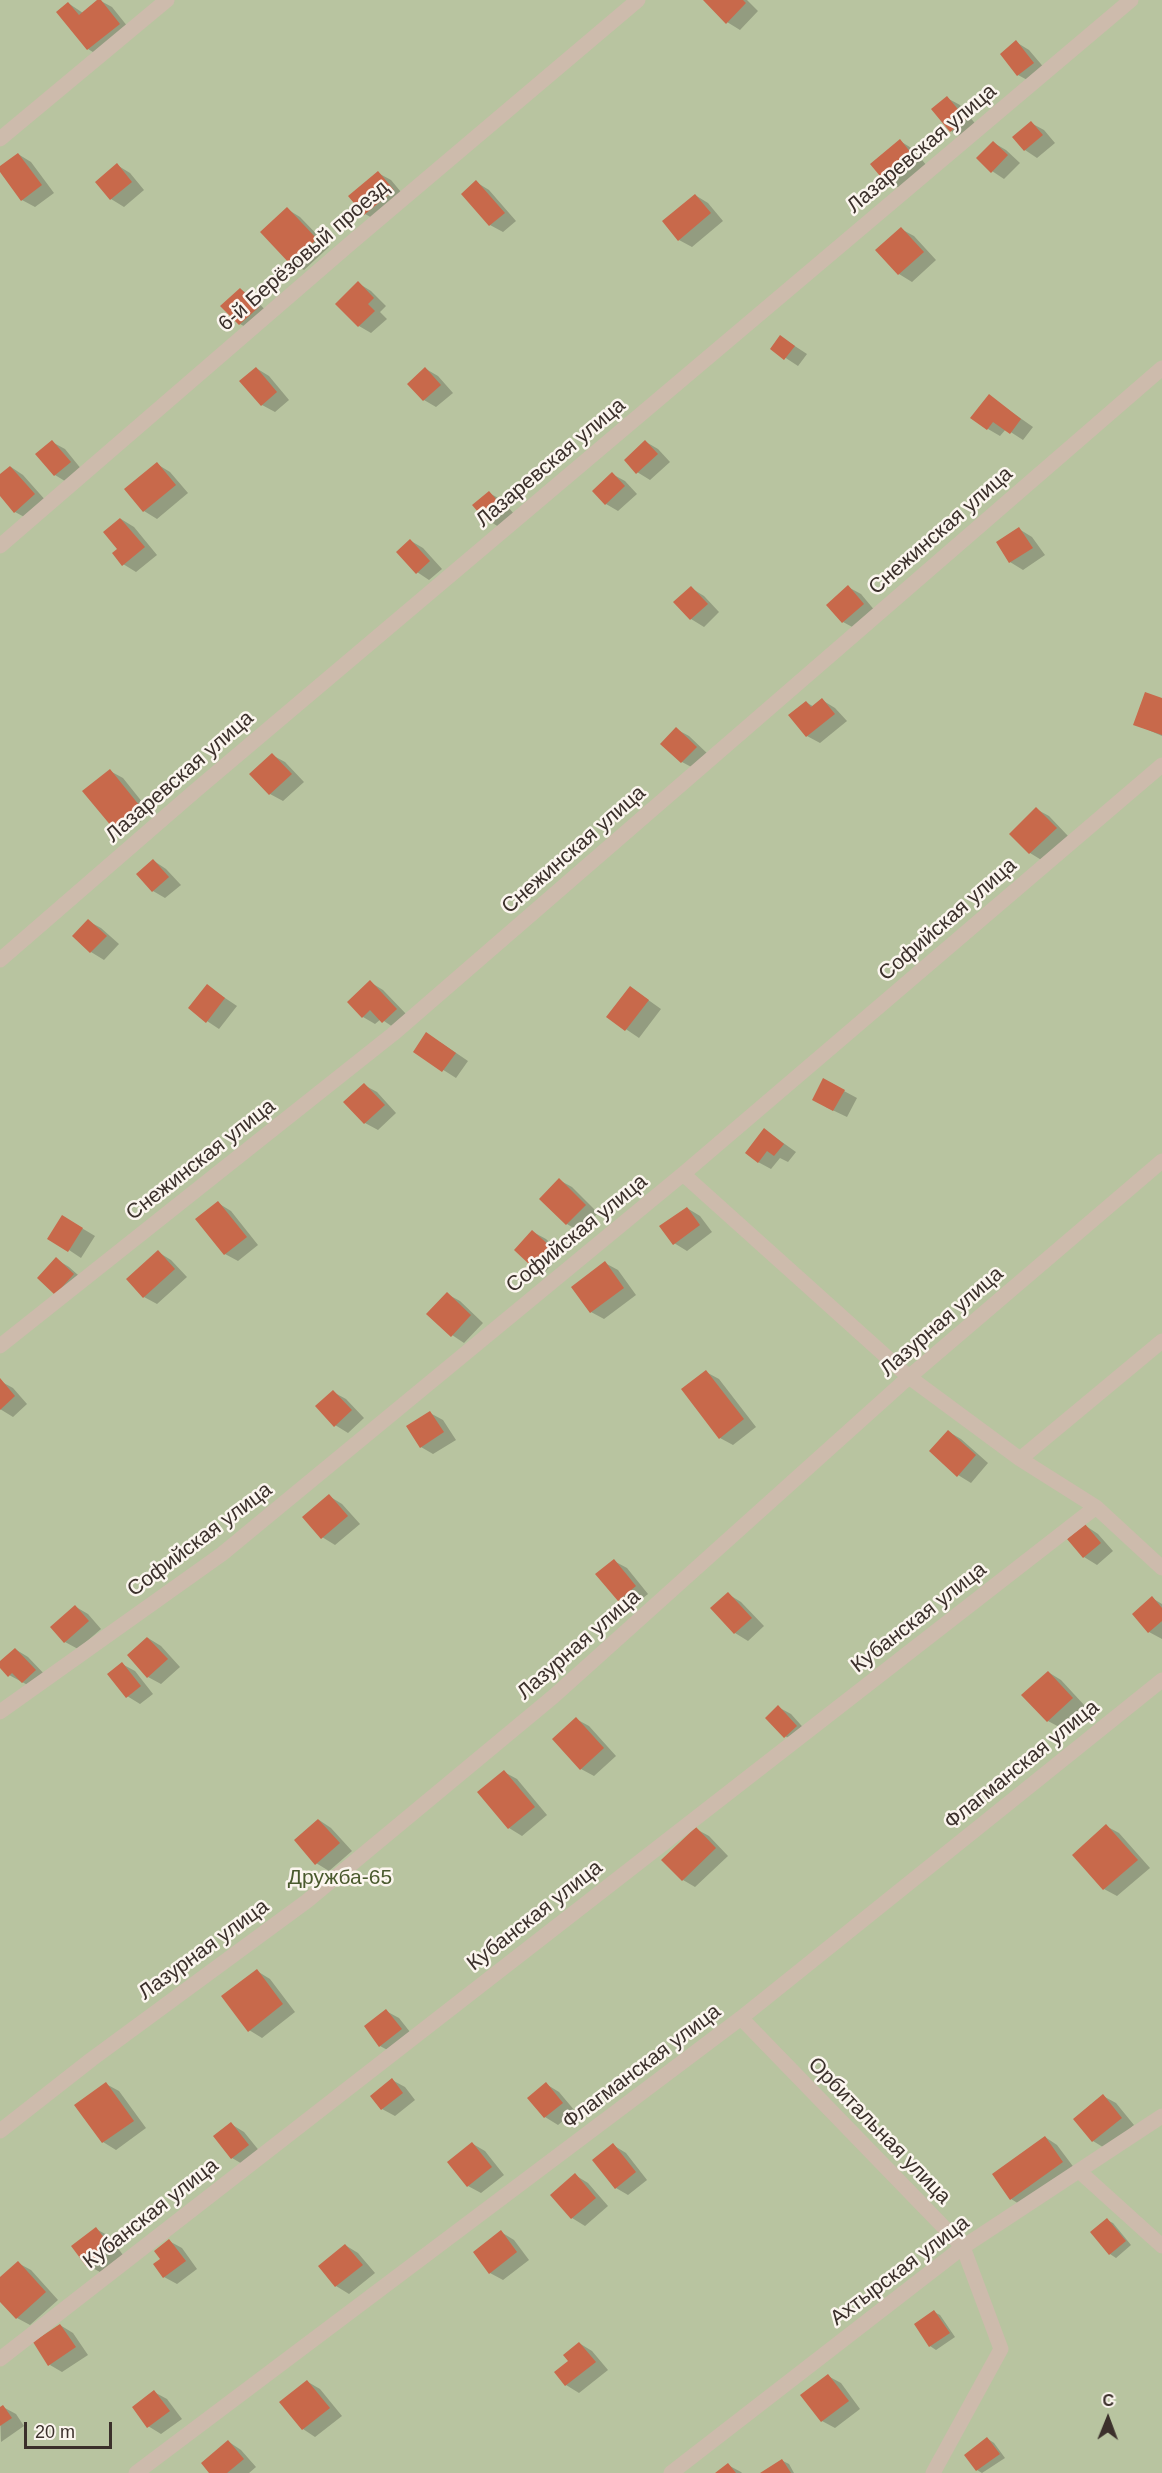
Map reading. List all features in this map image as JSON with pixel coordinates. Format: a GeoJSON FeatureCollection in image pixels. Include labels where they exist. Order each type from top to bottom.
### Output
{"type":"FeatureCollection","features":[{"type":"Feature","properties":{"kind":"lane"},"geometry":{"type":"LineString","coordinates":[[0,139],[166,0]]}},
{"type":"Feature","properties":{"kind":"lane","name":"6-й Берёзовый проезд"},"geometry":{"type":"LineString","coordinates":[[0,546],[352,242],[638,0]]}},
{"type":"Feature","properties":{"kind":"lane","name":"Лазаревская улица"},"geometry":{"type":"LineString","coordinates":[[0,960],[195,791],[1131,0]]}},
{"type":"Feature","properties":{"kind":"lane","name":"Снежинская улица"},"geometry":{"type":"LineString","coordinates":[[0,1346],[393,1034],[1162,368]]}},
{"type":"Feature","properties":{"kind":"lane","name":"Софийская улица"},"geometry":{"type":"LineString","coordinates":[[0,1712],[222,1554],[683,1174],[1162,765]]}},
{"type":"Feature","properties":{"kind":"lane","name":"Лазурная улица"},"geometry":{"type":"LineString","coordinates":[[0,2131],[92,2059],[308,1900],[545,1703],[909,1377],[1162,1161]]}},
{"type":"Feature","properties":{"kind":"lane"},"geometry":{"type":"LineString","coordinates":[[683,1174],[909,1377],[1020,1459],[1096,1507],[1162,1568]]}},
{"type":"Feature","properties":{"kind":"lane"},"geometry":{"type":"LineString","coordinates":[[1020,1459],[1162,1341]]}},
{"type":"Feature","properties":{"kind":"lane","name":"Кубанская улица"},"geometry":{"type":"LineString","coordinates":[[0,2360],[1096,1507]]}},
{"type":"Feature","properties":{"kind":"lane","name":"Флагманская улица"},"geometry":{"type":"LineString","coordinates":[[136,2473],[741,2018],[1162,1680]]}},
{"type":"Feature","properties":{"kind":"lane","name":"Орбитальная улица"},"geometry":{"type":"LineString","coordinates":[[741,2018],[963,2247],[1001,2349],[933,2473]]}},
{"type":"Feature","properties":{"kind":"lane","name":"Ахтырская улица"},"geometry":{"type":"LineString","coordinates":[[671,2473],[963,2247],[1162,2116]]}},
{"type":"Feature","properties":{"kind":"lane"},"geometry":{"type":"LineString","coordinates":[[1079,2171],[1162,2246]]}},
{"type":"Feature","properties":{"kind":"green space","name":"Дружба-65"},"geometry":{"type":"Polygon","coordinates":[[[0,0],[1162,0],[1162,2473],[0,2473],[0,0]]]}},
{"type":"Feature","properties":{"kind":"building"},"geometry":{"type":"Polygon","coordinates":[[[97,0],[101,0],[120,24],[87,50],[56,12],[68,2],[79,15],[97,0]]]}},
{"type":"Feature","properties":{"kind":"building"},"geometry":{"type":"Polygon","coordinates":[[[703,0],[743,0],[746,3],[726,24],[703,0]]]}},
{"type":"Feature","properties":{"kind":"building"},"geometry":{"type":"Polygon","coordinates":[[[1016,40],[1034,63],[1017,76],[1000,54],[1016,40]]]}},
{"type":"Feature","properties":{"kind":"building"},"geometry":{"type":"Polygon","coordinates":[[[947,96],[966,119],[950,132],[931,109],[947,96]]]}},
{"type":"Feature","properties":{"kind":"building"},"geometry":{"type":"Polygon","coordinates":[[[1031,121],[1043,135],[1024,151],[1012,137],[1031,121]]]}},
{"type":"Feature","properties":{"kind":"building"},"geometry":{"type":"Polygon","coordinates":[[[900,139],[915,158],[885,182],[870,164],[900,139]]]}},
{"type":"Feature","properties":{"kind":"building"},"geometry":{"type":"Polygon","coordinates":[[[993,141],[1008,155],[991,173],[976,158],[993,141]]]}},
{"type":"Feature","properties":{"kind":"building"},"geometry":{"type":"Polygon","coordinates":[[[18,153],[42,185],[21,201],[0,172],[0,166],[18,153]]]}},
{"type":"Feature","properties":{"kind":"building"},"geometry":{"type":"Polygon","coordinates":[[[117,163],[132,182],[110,200],[95,182],[117,163]]]}},
{"type":"Feature","properties":{"kind":"building"},"geometry":{"type":"Polygon","coordinates":[[[378,171],[394,190],[364,215],[348,196],[378,171]]]}},
{"type":"Feature","properties":{"kind":"building"},"geometry":{"type":"Polygon","coordinates":[[[476,180],[505,213],[489,226],[461,194],[476,180]]]}},
{"type":"Feature","properties":{"kind":"building"},"geometry":{"type":"Polygon","coordinates":[[[695,194],[711,213],[678,241],[662,221],[695,194]]]}},
{"type":"Feature","properties":{"kind":"building"},"geometry":{"type":"Polygon","coordinates":[[[287,207],[317,239],[290,264],[260,232],[287,207]]]}},
{"type":"Feature","properties":{"kind":"building"},"geometry":{"type":"Polygon","coordinates":[[[901,227],[924,252],[898,275],[875,250],[901,227]]]}},
{"type":"Feature","properties":{"kind":"building"},"geometry":{"type":"Polygon","coordinates":[[[358,281],[374,298],[368,304],[375,311],[358,327],[335,304],[358,281]]]}},
{"type":"Feature","properties":{"kind":"building"},"geometry":{"type":"Polygon","coordinates":[[[240,288],[259,307],[239,325],[220,306],[240,288]]]}},
{"type":"Feature","properties":{"kind":"building"},"geometry":{"type":"Polygon","coordinates":[[[780,335],[795,346],[784,360],[770,349],[780,335]]]}},
{"type":"Feature","properties":{"kind":"building"},"geometry":{"type":"Polygon","coordinates":[[[256,367],[277,392],[261,406],[239,381],[256,367]]]}},
{"type":"Feature","properties":{"kind":"building"},"geometry":{"type":"Polygon","coordinates":[[[425,367],[441,385],[423,401],[407,384],[425,367]]]}},
{"type":"Feature","properties":{"kind":"building"},"geometry":{"type":"Polygon","coordinates":[[[989,394],[1021,419],[1010,434],[993,422],[987,430],[970,418],[989,394]]]}},
{"type":"Feature","properties":{"kind":"building"},"geometry":{"type":"Polygon","coordinates":[[[52,440],[71,462],[54,476],[35,454],[52,440]]]}},
{"type":"Feature","properties":{"kind":"building"},"geometry":{"type":"Polygon","coordinates":[[[645,440],[658,454],[636,474],[624,460],[645,440]]]}},
{"type":"Feature","properties":{"kind":"building"},"geometry":{"type":"Polygon","coordinates":[[[157,462],[176,485],[143,512],[124,489],[157,462]]]}},
{"type":"Feature","properties":{"kind":"building"},"geometry":{"type":"Polygon","coordinates":[[[10,466],[35,494],[14,513],[0,496],[0,474],[10,466]]]}},
{"type":"Feature","properties":{"kind":"building"},"geometry":{"type":"Polygon","coordinates":[[[612,472],[625,486],[605,505],[592,491],[612,472]]]}},
{"type":"Feature","properties":{"kind":"building"},"geometry":{"type":"Polygon","coordinates":[[[489,491],[502,506],[485,520],[472,505],[489,491]]]}},
{"type":"Feature","properties":{"kind":"building"},"geometry":{"type":"Polygon","coordinates":[[[120,518],[145,547],[122,566],[112,553],[117,549],[103,532],[120,518]]]}},
{"type":"Feature","properties":{"kind":"building"},"geometry":{"type":"Polygon","coordinates":[[[1019,527],[1033,548],[1009,563],[996,542],[1019,527]]]}},
{"type":"Feature","properties":{"kind":"building"},"geometry":{"type":"Polygon","coordinates":[[[410,539],[430,561],[416,574],[396,552],[410,539]]]}},
{"type":"Feature","properties":{"kind":"building"},"geometry":{"type":"Polygon","coordinates":[[[848,585],[864,604],[842,623],[826,605],[848,585]]]}},
{"type":"Feature","properties":{"kind":"building"},"geometry":{"type":"Polygon","coordinates":[[[691,586],[708,604],[690,620],[673,602],[691,586]]]}},
{"type":"Feature","properties":{"kind":"building"},"geometry":{"type":"Polygon","coordinates":[[[1145,692],[1162,698],[1162,735],[1133,725],[1145,692]]]}},
{"type":"Feature","properties":{"kind":"building"},"geometry":{"type":"Polygon","coordinates":[[[822,698],[835,714],[806,737],[788,715],[806,701],[811,707],[822,698]]]}},
{"type":"Feature","properties":{"kind":"building"},"geometry":{"type":"Polygon","coordinates":[[[676,727],[697,747],[681,763],[660,744],[676,727]]]}},
{"type":"Feature","properties":{"kind":"building"},"geometry":{"type":"Polygon","coordinates":[[[272,753],[292,774],[269,795],[249,774],[272,753]]]}},
{"type":"Feature","properties":{"kind":"building"},"geometry":{"type":"Polygon","coordinates":[[[110,769],[139,805],[112,827],[82,791],[110,769]]]}},
{"type":"Feature","properties":{"kind":"building"},"geometry":{"type":"Polygon","coordinates":[[[1036,807],[1057,828],[1029,854],[1009,834],[1036,807]]]}},
{"type":"Feature","properties":{"kind":"building"},"geometry":{"type":"Polygon","coordinates":[[[153,859],[169,877],[152,892],[136,874],[153,859]]]}},
{"type":"Feature","properties":{"kind":"building"},"geometry":{"type":"Polygon","coordinates":[[[88,919],[107,936],[90,953],[72,936],[88,919]]]}},
{"type":"Feature","properties":{"kind":"building"},"geometry":{"type":"Polygon","coordinates":[[[370,980],[397,1009],[382,1023],[370,1010],[362,1018],[347,1002],[370,980]]]}},
{"type":"Feature","properties":{"kind":"building"},"geometry":{"type":"Polygon","coordinates":[[[207,984],[225,998],[206,1023],[188,1008],[207,984]]]}},
{"type":"Feature","properties":{"kind":"building"},"geometry":{"type":"Polygon","coordinates":[[[630,986],[649,1000],[625,1031],[606,1017],[630,986]]]}},
{"type":"Feature","properties":{"kind":"building"},"geometry":{"type":"Polygon","coordinates":[[[426,1032],[456,1053],[442,1072],[413,1052],[426,1032]]]}},
{"type":"Feature","properties":{"kind":"building"},"geometry":{"type":"Polygon","coordinates":[[[823,1078],[845,1090],[833,1111],[812,1100],[823,1078]]]}},
{"type":"Feature","properties":{"kind":"building"},"geometry":{"type":"Polygon","coordinates":[[[364,1083],[385,1105],[364,1124],[343,1102],[364,1083]]]}},
{"type":"Feature","properties":{"kind":"building"},"geometry":{"type":"Polygon","coordinates":[[[764,1128],[784,1144],[774,1156],[767,1151],[758,1163],[745,1153],[764,1128]]]}},
{"type":"Feature","properties":{"kind":"building"},"geometry":{"type":"Polygon","coordinates":[[[559,1178],[586,1205],[566,1225],[539,1199],[559,1178]]]}},
{"type":"Feature","properties":{"kind":"building"},"geometry":{"type":"Polygon","coordinates":[[[218,1201],[247,1237],[224,1255],[195,1219],[218,1201]]]}},
{"type":"Feature","properties":{"kind":"building"},"geometry":{"type":"Polygon","coordinates":[[[687,1207],[700,1225],[673,1245],[659,1226],[687,1207]]]}},
{"type":"Feature","properties":{"kind":"building"},"geometry":{"type":"Polygon","coordinates":[[[62,1215],[83,1228],[68,1252],[47,1239],[62,1215]]]}},
{"type":"Feature","properties":{"kind":"building"},"geometry":{"type":"Polygon","coordinates":[[[532,1230],[550,1246],[531,1266],[514,1250],[532,1230]]]}},
{"type":"Feature","properties":{"kind":"building"},"geometry":{"type":"Polygon","coordinates":[[[158,1250],[175,1269],[143,1298],[126,1279],[158,1250]]]}},
{"type":"Feature","properties":{"kind":"building"},"geometry":{"type":"Polygon","coordinates":[[[56,1257],[74,1274],[55,1295],[37,1278],[56,1257]]]}},
{"type":"Feature","properties":{"kind":"building"},"geometry":{"type":"Polygon","coordinates":[[[605,1261],[624,1288],[590,1313],[571,1287],[605,1261]]]}},
{"type":"Feature","properties":{"kind":"building"},"geometry":{"type":"Polygon","coordinates":[[[447,1292],[471,1315],[451,1337],[426,1314],[447,1292]]]}},
{"type":"Feature","properties":{"kind":"building"},"geometry":{"type":"Polygon","coordinates":[[[706,1370],[744,1419],[719,1439],[681,1389],[706,1370]]]}},
{"type":"Feature","properties":{"kind":"building"},"geometry":{"type":"Polygon","coordinates":[[[0,1378],[15,1396],[0,1410],[0,1378]]]}},
{"type":"Feature","properties":{"kind":"building"},"geometry":{"type":"Polygon","coordinates":[[[333,1390],[352,1410],[334,1427],[315,1406],[333,1390]]]}},
{"type":"Feature","properties":{"kind":"building"},"geometry":{"type":"Polygon","coordinates":[[[430,1411],[444,1432],[420,1448],[406,1426],[430,1411]]]}},
{"type":"Feature","properties":{"kind":"building"},"geometry":{"type":"Polygon","coordinates":[[[948,1430],[976,1455],[957,1477],[929,1451],[948,1430]]]}},
{"type":"Feature","properties":{"kind":"building"},"geometry":{"type":"Polygon","coordinates":[[[329,1494],[348,1516],[321,1539],[302,1517],[329,1494]]]}},
{"type":"Feature","properties":{"kind":"building"},"geometry":{"type":"Polygon","coordinates":[[[1085,1524],[1101,1543],[1083,1558],[1067,1539],[1085,1524]]]}},
{"type":"Feature","properties":{"kind":"building"},"geometry":{"type":"Polygon","coordinates":[[[614,1559],[636,1586],[618,1601],[595,1574],[614,1559]]]}},
{"type":"Feature","properties":{"kind":"building"},"geometry":{"type":"Polygon","coordinates":[[[728,1592],[752,1618],[734,1634],[710,1608],[728,1592]]]}},
{"type":"Feature","properties":{"kind":"building"},"geometry":{"type":"Polygon","coordinates":[[[1152,1596],[1162,1608],[1162,1621],[1148,1633],[1132,1614],[1152,1596]]]}},
{"type":"Feature","properties":{"kind":"building"},"geometry":{"type":"Polygon","coordinates":[[[75,1605],[89,1621],[64,1643],[50,1627],[75,1605]]]}},
{"type":"Feature","properties":{"kind":"building"},"geometry":{"type":"Polygon","coordinates":[[[147,1637],[168,1659],[147,1678],[127,1655],[147,1637]]]}},
{"type":"Feature","properties":{"kind":"building"},"geometry":{"type":"Polygon","coordinates":[[[15,1648],[36,1670],[22,1683],[12,1673],[8,1677],[0,1668],[0,1661],[15,1648]]]}},
{"type":"Feature","properties":{"kind":"building"},"geometry":{"type":"Polygon","coordinates":[[[122,1662],[141,1686],[126,1698],[107,1674],[122,1662]]]}},
{"type":"Feature","properties":{"kind":"building"},"geometry":{"type":"Polygon","coordinates":[[[1048,1671],[1073,1698],[1047,1722],[1021,1695],[1048,1671]]]}},
{"type":"Feature","properties":{"kind":"building"},"geometry":{"type":"Polygon","coordinates":[[[778,1705],[797,1726],[784,1738],[765,1718],[778,1705]]]}},
{"type":"Feature","properties":{"kind":"building"},"geometry":{"type":"Polygon","coordinates":[[[576,1717],[604,1748],[580,1770],[552,1739],[576,1717]]]}},
{"type":"Feature","properties":{"kind":"building"},"geometry":{"type":"Polygon","coordinates":[[[504,1770],[535,1807],[508,1829],[477,1792],[504,1770]]]}},
{"type":"Feature","properties":{"kind":"building"},"geometry":{"type":"Polygon","coordinates":[[[318,1819],[340,1843],[315,1865],[294,1840],[318,1819]]]}},
{"type":"Feature","properties":{"kind":"building"},"geometry":{"type":"Polygon","coordinates":[[[1106,1824],[1138,1860],[1103,1890],[1072,1855],[1106,1824]]]}},
{"type":"Feature","properties":{"kind":"building"},"geometry":{"type":"Polygon","coordinates":[[[696,1827],[716,1848],[682,1881],[661,1860],[696,1827]]]}},
{"type":"Feature","properties":{"kind":"building"},"geometry":{"type":"Polygon","coordinates":[[[257,1969],[283,2004],[248,2032],[221,1996],[257,1969]]]}},
{"type":"Feature","properties":{"kind":"building"},"geometry":{"type":"Polygon","coordinates":[[[386,2009],[402,2029],[379,2047],[364,2026],[386,2009]]]}},
{"type":"Feature","properties":{"kind":"building"},"geometry":{"type":"Polygon","coordinates":[[[392,2078],[403,2093],[381,2110],[370,2096],[392,2078]]]}},
{"type":"Feature","properties":{"kind":"building"},"geometry":{"type":"Polygon","coordinates":[[[106,2082],[134,2121],[102,2143],[74,2105],[106,2082]]]}},
{"type":"Feature","properties":{"kind":"building"},"geometry":{"type":"Polygon","coordinates":[[[546,2082],[563,2103],[544,2118],[527,2098],[546,2082]]]}},
{"type":"Feature","properties":{"kind":"building"},"geometry":{"type":"Polygon","coordinates":[[[1103,2094],[1122,2118],[1092,2142],[1073,2119],[1103,2094]]]}},
{"type":"Feature","properties":{"kind":"building"},"geometry":{"type":"Polygon","coordinates":[[[231,2122],[249,2145],[231,2159],[213,2136],[231,2122]]]}},
{"type":"Feature","properties":{"kind":"building"},"geometry":{"type":"Polygon","coordinates":[[[1045,2136],[1063,2162],[1010,2200],[992,2174],[1045,2136]]]}},
{"type":"Feature","properties":{"kind":"building"},"geometry":{"type":"Polygon","coordinates":[[[472,2142],[492,2167],[467,2187],[447,2162],[472,2142]]]}},
{"type":"Feature","properties":{"kind":"building"},"geometry":{"type":"Polygon","coordinates":[[[613,2143],[636,2172],[615,2189],[592,2160],[613,2143]]]}},
{"type":"Feature","properties":{"kind":"building"},"geometry":{"type":"Polygon","coordinates":[[[575,2173],[596,2198],[571,2219],[550,2195],[575,2173]]]}},
{"type":"Feature","properties":{"kind":"building"},"geometry":{"type":"Polygon","coordinates":[[[1107,2218],[1126,2241],[1109,2255],[1090,2232],[1107,2218]]]}},
{"type":"Feature","properties":{"kind":"building"},"geometry":{"type":"Polygon","coordinates":[[[96,2227],[111,2247],[86,2266],[71,2246],[96,2227]]]}},
{"type":"Feature","properties":{"kind":"building"},"geometry":{"type":"Polygon","coordinates":[[[501,2230],[517,2252],[489,2274],[473,2252],[501,2230]]]}},
{"type":"Feature","properties":{"kind":"building"},"geometry":{"type":"Polygon","coordinates":[[[169,2239],[186,2261],[163,2278],[153,2264],[160,2259],[154,2251],[169,2239]]]}},
{"type":"Feature","properties":{"kind":"building"},"geometry":{"type":"Polygon","coordinates":[[[345,2244],[363,2265],[335,2287],[318,2266],[345,2244]]]}},
{"type":"Feature","properties":{"kind":"building"},"geometry":{"type":"Polygon","coordinates":[[[18,2261],[46,2292],[16,2319],[0,2302],[0,2277],[18,2261]]]}},
{"type":"Feature","properties":{"kind":"building"},"geometry":{"type":"Polygon","coordinates":[[[934,2310],[950,2333],[929,2347],[914,2324],[934,2310]]]}},
{"type":"Feature","properties":{"kind":"building"},"geometry":{"type":"Polygon","coordinates":[[[60,2324],[76,2347],[48,2366],[33,2342],[60,2324]]]}},
{"type":"Feature","properties":{"kind":"building"},"geometry":{"type":"Polygon","coordinates":[[[579,2342],[596,2362],[565,2386],[554,2372],[568,2361],[563,2355],[579,2342]]]}},
{"type":"Feature","properties":{"kind":"building"},"geometry":{"type":"Polygon","coordinates":[[[828,2374],[849,2401],[821,2422],[800,2395],[828,2374]]]}},
{"type":"Feature","properties":{"kind":"building"},"geometry":{"type":"Polygon","coordinates":[[[307,2380],[330,2408],[302,2430],[279,2402],[307,2380]]]}},
{"type":"Feature","properties":{"kind":"building"},"geometry":{"type":"Polygon","coordinates":[[[154,2390],[170,2411],[147,2428],[132,2407],[154,2390]]]}},
{"type":"Feature","properties":{"kind":"building"},"geometry":{"type":"Polygon","coordinates":[[[3,2405],[12,2418],[0,2426],[0,2407],[3,2405]]]}},
{"type":"Feature","properties":{"kind":"building"},"geometry":{"type":"Polygon","coordinates":[[[987,2437],[1000,2454],[976,2471],[964,2455],[987,2437]]]}},
{"type":"Feature","properties":{"kind":"building"},"geometry":{"type":"Polygon","coordinates":[[[228,2440],[244,2459],[227,2473],[209,2473],[201,2463],[228,2440]]]}},
{"type":"Feature","properties":{"kind":"building"},"geometry":{"type":"Polygon","coordinates":[[[782,2459],[791,2473],[760,2473],[782,2459]]]}},
{"type":"Feature","properties":{"kind":"building"},"geometry":{"type":"Polygon","coordinates":[[[728,2463],[736,2473],[715,2473],[728,2463]]]}}]}
